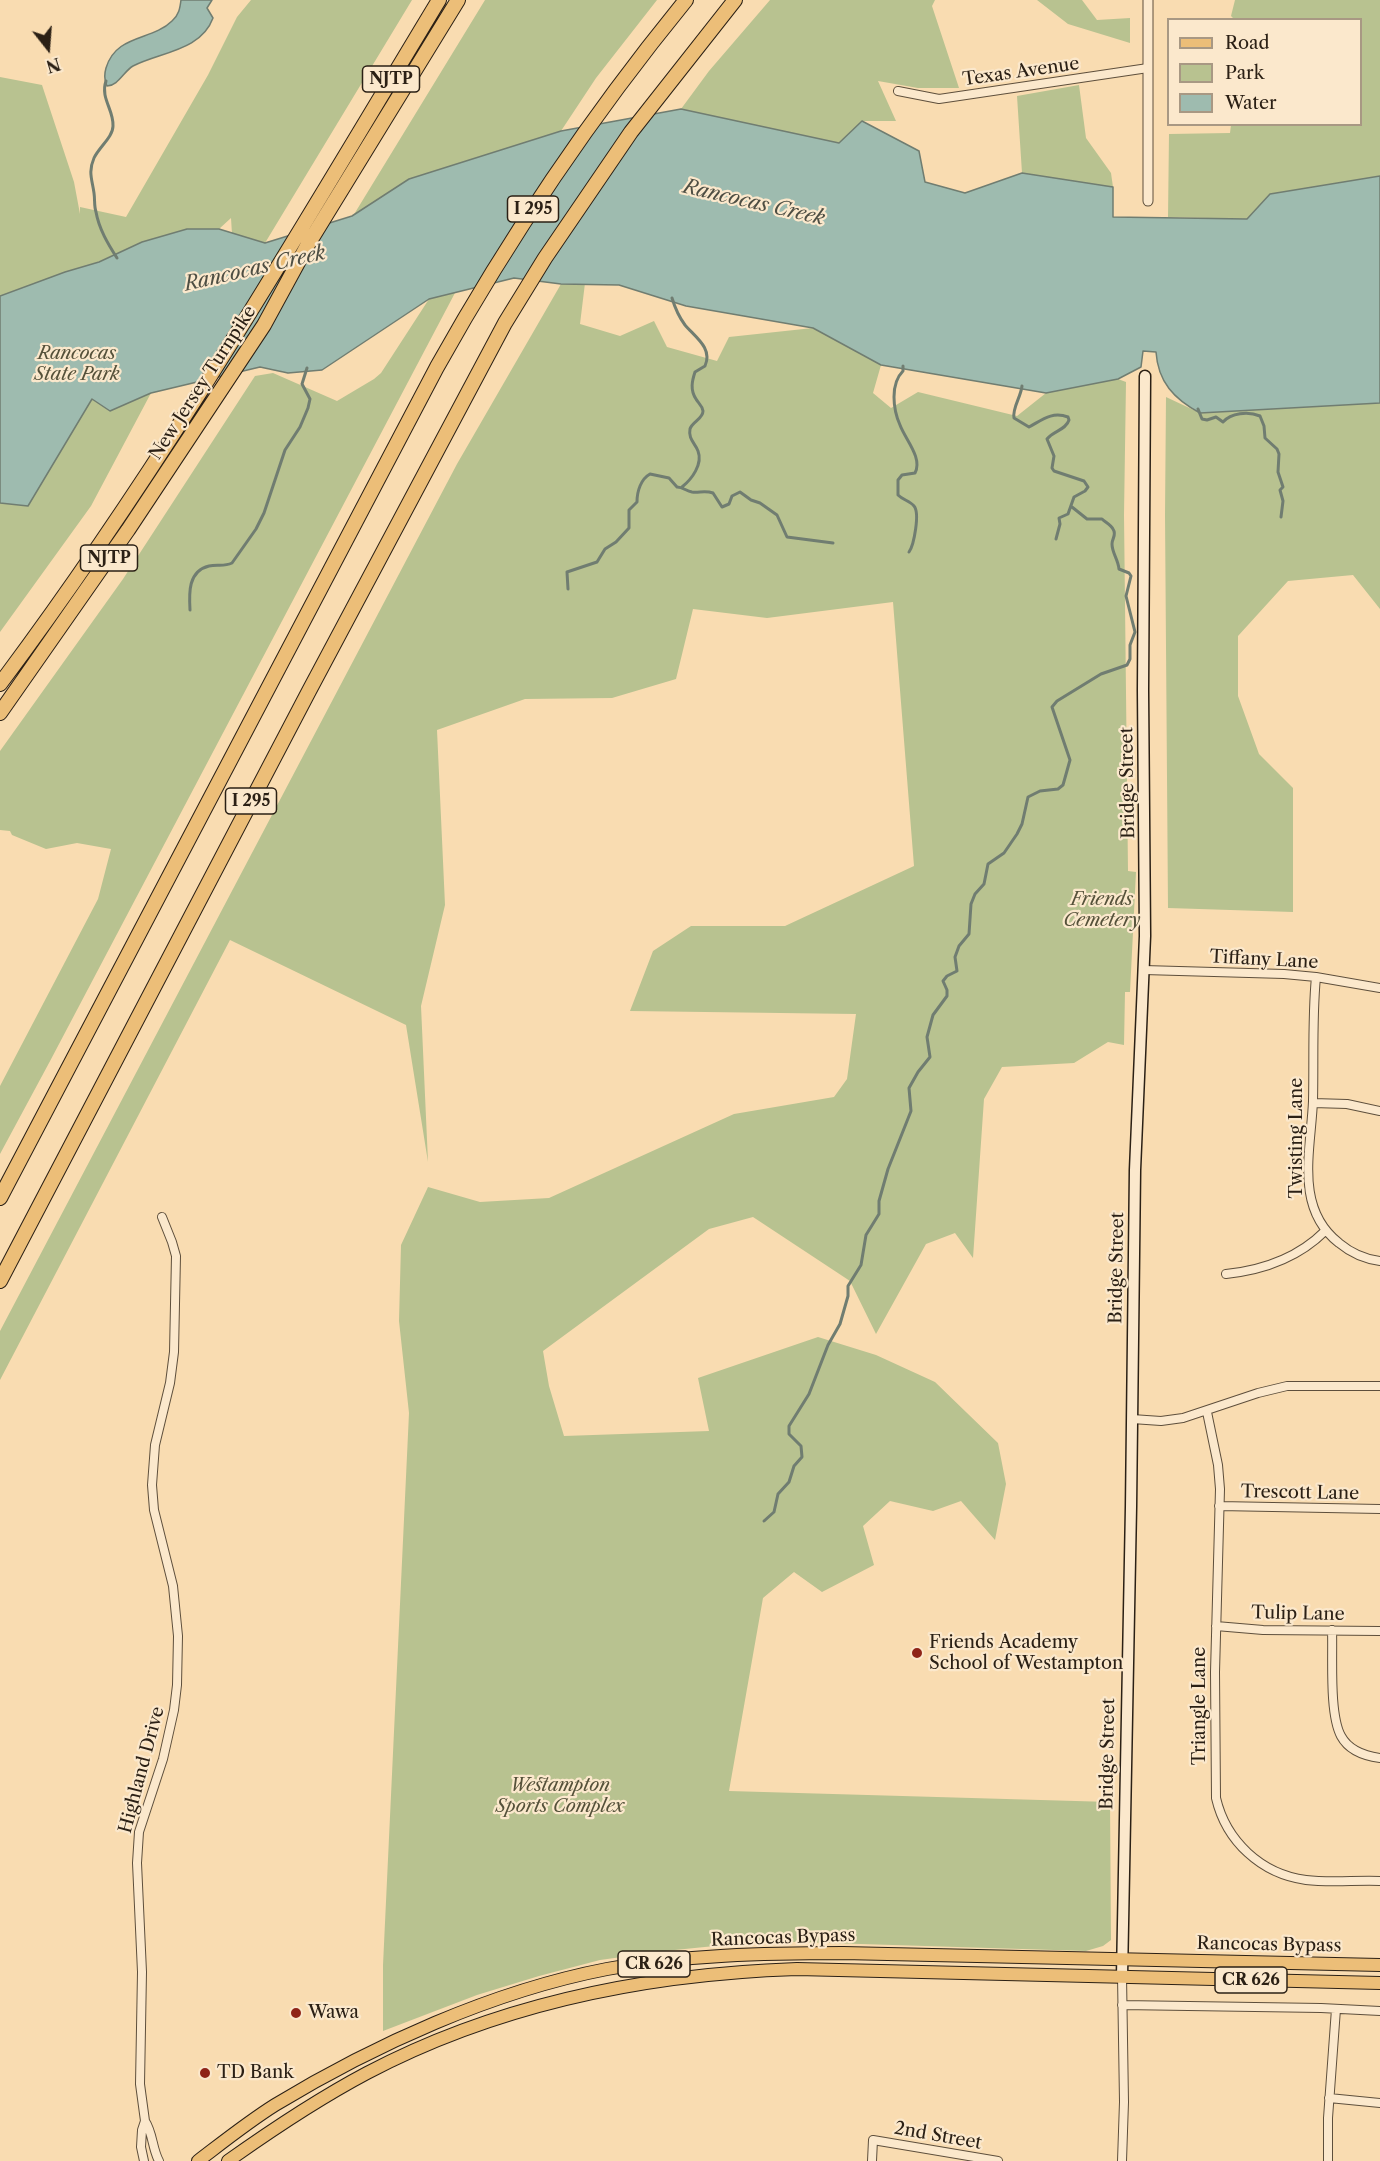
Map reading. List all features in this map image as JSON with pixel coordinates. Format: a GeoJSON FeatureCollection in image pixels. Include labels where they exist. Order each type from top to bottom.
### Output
{"type":"FeatureCollection","features":[{"type":"Feature","properties":{"kind":"highway","name":"New Jersey Turnpike"},"geometry":{"type":"LineString","coordinates":[[0,684],[102,542],[195,401],[439,0]]}},
{"type":"Feature","properties":{"kind":"highway","name":"New Jersey Turnpike"},"geometry":{"type":"LineString","coordinates":[[0,713],[101,570],[264,325],[307,246],[458,0]]}},
{"type":"Feature","properties":{"kind":"highway","name":"I 295"},"geometry":{"type":"LineString","coordinates":[[0,1198],[472,304],[540,198],[596,117],[686,0]]}},
{"type":"Feature","properties":{"kind":"highway","name":"I 295"},"geometry":{"type":"LineString","coordinates":[[0,1281],[313,682],[505,323],[589,193],[652,104],[735,0]]}},
{"type":"Feature","properties":{"kind":"main road","name":"Bridge Street"},"geometry":{"type":"LineString","coordinates":[[1122,1976],[1135,1170],[1146,883],[1143,607],[1145,376]]}},
{"type":"Feature","properties":{"kind":"main road","name":"Rancocas Bypass"},"geometry":{"type":"LineString","coordinates":[[198,2161],[274,2106],[352,2061],[431,2025],[521,1990],[607,1969],[768,1953],[1380,1965]]}},
{"type":"Feature","properties":{"kind":"main road","name":"Rancocas Bypass"},"geometry":{"type":"LineString","coordinates":[[228,2161],[317,2101],[391,2061],[443,2038],[498,2018],[584,1994],[674,1978],[766,1970],[826,1970],[1380,1983]]}},
{"type":"Feature","properties":{"kind":"street"},"geometry":{"type":"LineString","coordinates":[[1148,0],[1148,201]]}},
{"type":"Feature","properties":{"kind":"street","name":"Texas Avenue"},"geometry":{"type":"LineString","coordinates":[[898,91],[939,99],[1148,68]]}},
{"type":"Feature","properties":{"kind":"street","name":"Tiffany Lane"},"geometry":{"type":"LineString","coordinates":[[1144,970],[1241,972],[1316,977],[1380,988]]}},
{"type":"Feature","properties":{"kind":"street","name":"Twisting Lane"},"geometry":{"type":"LineString","coordinates":[[1316,977],[1313,1103],[1308,1182],[1312,1206],[1325,1231],[1348,1250],[1359,1256],[1380,1261]]}},
{"type":"Feature","properties":{"kind":"street"},"geometry":{"type":"LineString","coordinates":[[1313,1103],[1347,1104],[1380,1111]]}},
{"type":"Feature","properties":{"kind":"street","name":"Highland Drive"},"geometry":{"type":"LineString","coordinates":[[159,2161],[152,2144],[150,2129],[145,2121],[140,2084],[142,1972],[136,1863],[139,1832],[169,1734],[175,1703],[178,1661],[173,1586],[154,1510],[152,1485],[155,1445],[170,1383],[174,1352],[176,1256],[162,1217]]}},
{"type":"Feature","properties":{"kind":"street"},"geometry":{"type":"LineString","coordinates":[[1226,1274],[1265,1267],[1286,1259],[1310,1245],[1325,1231]]}},
{"type":"Feature","properties":{"kind":"street"},"geometry":{"type":"LineString","coordinates":[[1132,1419],[1161,1421],[1183,1418],[1207,1412],[1258,1393],[1287,1386],[1380,1386]]}},
{"type":"Feature","properties":{"kind":"street","name":"Triangle Lane"},"geometry":{"type":"LineString","coordinates":[[1207,1412],[1219,1476],[1216,1626],[1216,1798],[1219,1812],[1240,1846],[1260,1863],[1282,1875],[1307,1881],[1380,1881]]}},
{"type":"Feature","properties":{"kind":"street","name":"Trescott Lane"},"geometry":{"type":"LineString","coordinates":[[1219,1506],[1380,1509]]}},
{"type":"Feature","properties":{"kind":"street","name":"Tulip Lane"},"geometry":{"type":"LineString","coordinates":[[1216,1626],[1263,1630],[1380,1631]]}},
{"type":"Feature","properties":{"kind":"street"},"geometry":{"type":"LineString","coordinates":[[1332,1630],[1334,1693],[1337,1726],[1341,1737],[1356,1751],[1380,1758]]}},
{"type":"Feature","properties":{"kind":"street","name":"Bridge Street"},"geometry":{"type":"LineString","coordinates":[[1122,1976],[1124,2102],[1122,2161]]}},
{"type":"Feature","properties":{"kind":"street"},"geometry":{"type":"LineString","coordinates":[[1122,2005],[1380,2011]]}},
{"type":"Feature","properties":{"kind":"street"},"geometry":{"type":"LineString","coordinates":[[1328,2161],[1329,2098],[1336,2009]]}},
{"type":"Feature","properties":{"kind":"street"},"geometry":{"type":"LineString","coordinates":[[1329,2098],[1380,2103]]}},
{"type":"Feature","properties":{"kind":"street","name":"Highland Drive"},"geometry":{"type":"LineString","coordinates":[[144,2161],[141,2147],[145,2121]]}},
{"type":"Feature","properties":{"kind":"street","name":"2nd Street"},"geometry":{"type":"LineString","coordinates":[[872,2161],[873,2140],[998,2161]]}},
{"type":"Feature","properties":{"kind":"green space","name":"Rancocas State Park"},"geometry":{"type":"Polygon","coordinates":[[[251,0],[412,0],[265,243],[232,234],[231,218],[219,229],[187,229],[142,242],[94,264],[149,394],[151,393],[91,506],[0,632],[0,77],[42,85],[74,182],[80,214],[80,207],[126,217],[208,75],[237,17],[251,0]]]}},
{"type":"Feature","properties":{"kind":"green space"},"geometry":{"type":"Polygon","coordinates":[[[485,0],[657,0],[596,78],[561,131],[409,179],[353,216],[485,0]]]}},
{"type":"Feature","properties":{"kind":"green space"},"geometry":{"type":"Polygon","coordinates":[[[770,0],[935,0],[932,6],[959,88],[918,88],[878,81],[896,121],[862,121],[839,143],[681,109],[709,71],[770,0]]]}},
{"type":"Feature","properties":{"kind":"green space"},"geometry":{"type":"Polygon","coordinates":[[[1037,0],[1082,0],[1097,20],[1130,18],[1130,43],[1068,24],[1037,0]]]}},
{"type":"Feature","properties":{"kind":"green space"},"geometry":{"type":"Polygon","coordinates":[[[1235,0],[1380,0],[1380,176],[1270,194],[1247,219],[1168,217],[1169,134],[1230,133],[1231,126],[1362,126],[1362,18],[1233,18],[1231,16],[1235,0]]]}},
{"type":"Feature","properties":{"kind":"green space"},"geometry":{"type":"Polygon","coordinates":[[[1079,85],[1086,138],[1111,173],[1113,187],[1022,173],[1017,96],[1079,85]]]}},
{"type":"Feature","properties":{"kind":"green space"},"geometry":{"type":"Polygon","coordinates":[[[585,283],[580,324],[620,336],[654,321],[667,347],[717,361],[729,337],[813,328],[881,365],[873,393],[891,408],[918,392],[1017,416],[1046,393],[1118,379],[1126,382],[1124,515],[1128,871],[1136,872],[1130,992],[1125,992],[1124,1045],[1108,1042],[1074,1063],[1002,1067],[984,1099],[973,1258],[955,1233],[926,1244],[876,1334],[850,1281],[753,1217],[709,1229],[543,1351],[549,1386],[564,1436],[709,1431],[698,1378],[818,1337],[876,1355],[935,1382],[998,1443],[1006,1484],[995,1540],[961,1501],[933,1511],[890,1501],[863,1526],[874,1565],[822,1592],[794,1572],[763,1598],[729,1791],[1110,1802],[1111,1940],[1103,1946],[1086,1951],[764,1941],[665,1951],[600,1960],[539,1976],[477,1995],[383,2031],[383,1965],[409,1413],[399,1321],[401,1245],[428,1187],[480,1202],[549,1198],[734,1114],[834,1097],[847,1079],[856,1014],[630,1011],[653,951],[691,926],[785,926],[914,866],[893,602],[767,618],[693,609],[676,679],[612,698],[525,699],[437,730],[445,905],[421,1006],[428,1162],[406,1025],[230,940],[0,1380],[0,1331],[457,464],[561,284],[585,283]]]}},
{"type":"Feature","properties":{"kind":"green space"},"geometry":{"type":"Polygon","coordinates":[[[456,291],[0,1154],[0,1086],[98,899],[111,849],[77,843],[46,849],[12,835],[10,831],[0,830],[0,751],[123,579],[255,376],[273,373],[337,401],[381,373],[429,299],[456,291]]]}},
{"type":"Feature","properties":{"kind":"green space"},"geometry":{"type":"Polygon","coordinates":[[[1166,397],[1200,413],[1380,403],[1380,609],[1353,575],[1288,581],[1238,636],[1238,696],[1259,754],[1293,788],[1293,912],[1168,908],[1166,397]]]}},
{"type":"Feature","properties":{"kind":"water"},"geometry":{"type":"Polygon","coordinates":[[[181,0],[212,0],[207,8],[213,18],[207,29],[190,44],[133,66],[118,81],[107,86],[105,73],[111,57],[126,43],[155,32],[172,21],[178,14],[181,0]]]}},
{"type":"Feature","properties":{"kind":"water","name":"Rancocas Creek"},"geometry":{"type":"Polygon","coordinates":[[[681,109],[839,143],[862,121],[919,151],[925,182],[965,193],[1022,173],[1113,187],[1113,217],[1247,219],[1270,194],[1380,176],[1380,403],[1200,413],[1182,402],[1169,388],[1160,372],[1156,352],[1143,351],[1141,367],[1118,379],[1046,393],[881,365],[813,328],[686,306],[619,285],[561,284],[514,278],[429,299],[322,370],[288,373],[260,367],[151,393],[110,411],[92,399],[28,506],[0,503],[0,296],[99,262],[142,242],[187,229],[219,229],[265,243],[352,216],[409,179],[561,131],[681,109]]]}},
{"type":"Feature","properties":{"kind":"waterway"},"geometry":{"type":"LineString","coordinates":[[106,81],[105,93],[113,126],[108,138],[94,158],[91,175],[99,224],[117,258]]}},
{"type":"Feature","properties":{"kind":"waterway"},"geometry":{"type":"LineString","coordinates":[[672,298],[681,319],[702,343],[707,354],[705,366],[695,372],[692,386],[694,396],[703,411],[690,429],[699,461],[693,476],[682,487]]}},
{"type":"Feature","properties":{"kind":"waterway"},"geometry":{"type":"LineString","coordinates":[[903,366],[894,390],[894,404],[900,425],[917,461],[915,473],[902,475],[898,480],[898,495],[912,504],[916,510],[916,529],[909,552]]}},
{"type":"Feature","properties":{"kind":"waterway"},"geometry":{"type":"LineString","coordinates":[[190,610],[190,590],[193,578],[209,566],[232,563],[256,529],[264,513],[285,450],[300,427],[308,408],[310,399],[302,384],[307,368]]}},
{"type":"Feature","properties":{"kind":"waterway"},"geometry":{"type":"LineString","coordinates":[[1022,386],[1014,410],[1014,418],[1029,427],[1052,416],[1068,417],[1069,420],[1065,426],[1047,439],[1054,456],[1052,468],[1054,471],[1084,481],[1088,487],[1074,497],[1068,514],[1059,518],[1060,524],[1056,539]]}},
{"type":"Feature","properties":{"kind":"waterway"},"geometry":{"type":"LineString","coordinates":[[1198,409],[1202,419],[1216,417],[1223,422],[1240,414],[1260,416],[1265,438],[1279,454],[1278,472],[1283,487],[1280,490],[1283,501],[1281,517]]}},
{"type":"Feature","properties":{"kind":"waterway"},"geometry":{"type":"LineString","coordinates":[[568,589],[567,572],[597,562],[605,549],[616,542],[629,528],[629,510],[637,502],[640,486],[650,474],[669,478],[677,487],[690,491],[713,493],[722,507],[729,504],[732,496],[740,492],[777,515],[787,537],[833,543]]}},
{"type":"Feature","properties":{"kind":"waterway"},"geometry":{"type":"LineString","coordinates":[[764,1521],[774,1512],[778,1494],[789,1482],[794,1466],[802,1457],[801,1446],[789,1434],[789,1426],[809,1394],[828,1345],[840,1324],[848,1296],[848,1286],[861,1265],[866,1235],[879,1214],[879,1201],[888,1169],[911,1111],[909,1088],[930,1057],[927,1037],[933,1015],[947,996],[943,981],[957,971],[955,957],[959,946],[969,934],[971,904],[975,894],[984,884],[988,864],[1004,853],[1017,834],[1022,824],[1028,797],[1040,791],[1058,789],[1063,785],[1070,760],[1052,707],[1057,701],[1101,674],[1127,665],[1130,659],[1130,645],[1135,632],[1126,596],[1131,576],[1119,569],[1112,547],[1114,531],[1102,519],[1087,519],[1072,507]]}},
{"type":"Feature","properties":{"kind":"place","name":"Friends Academy School of Westampton"},"geometry":{"type":"Point","coordinates":[917,1653]}},
{"type":"Feature","properties":{"kind":"place","name":"Wawa"},"geometry":{"type":"Point","coordinates":[296,2013]}},
{"type":"Feature","properties":{"kind":"place","name":"TD Bank"},"geometry":{"type":"Point","coordinates":[205,2073]}},
{"type":"Feature","properties":{"kind":"park label","name":"Friends Cemetery"},"geometry":{"type":"Point","coordinates":[1102,910]}},
{"type":"Feature","properties":{"kind":"park label","name":"Westampton Sports Complex"},"geometry":{"type":"Point","coordinates":[560,1796]}}]}
